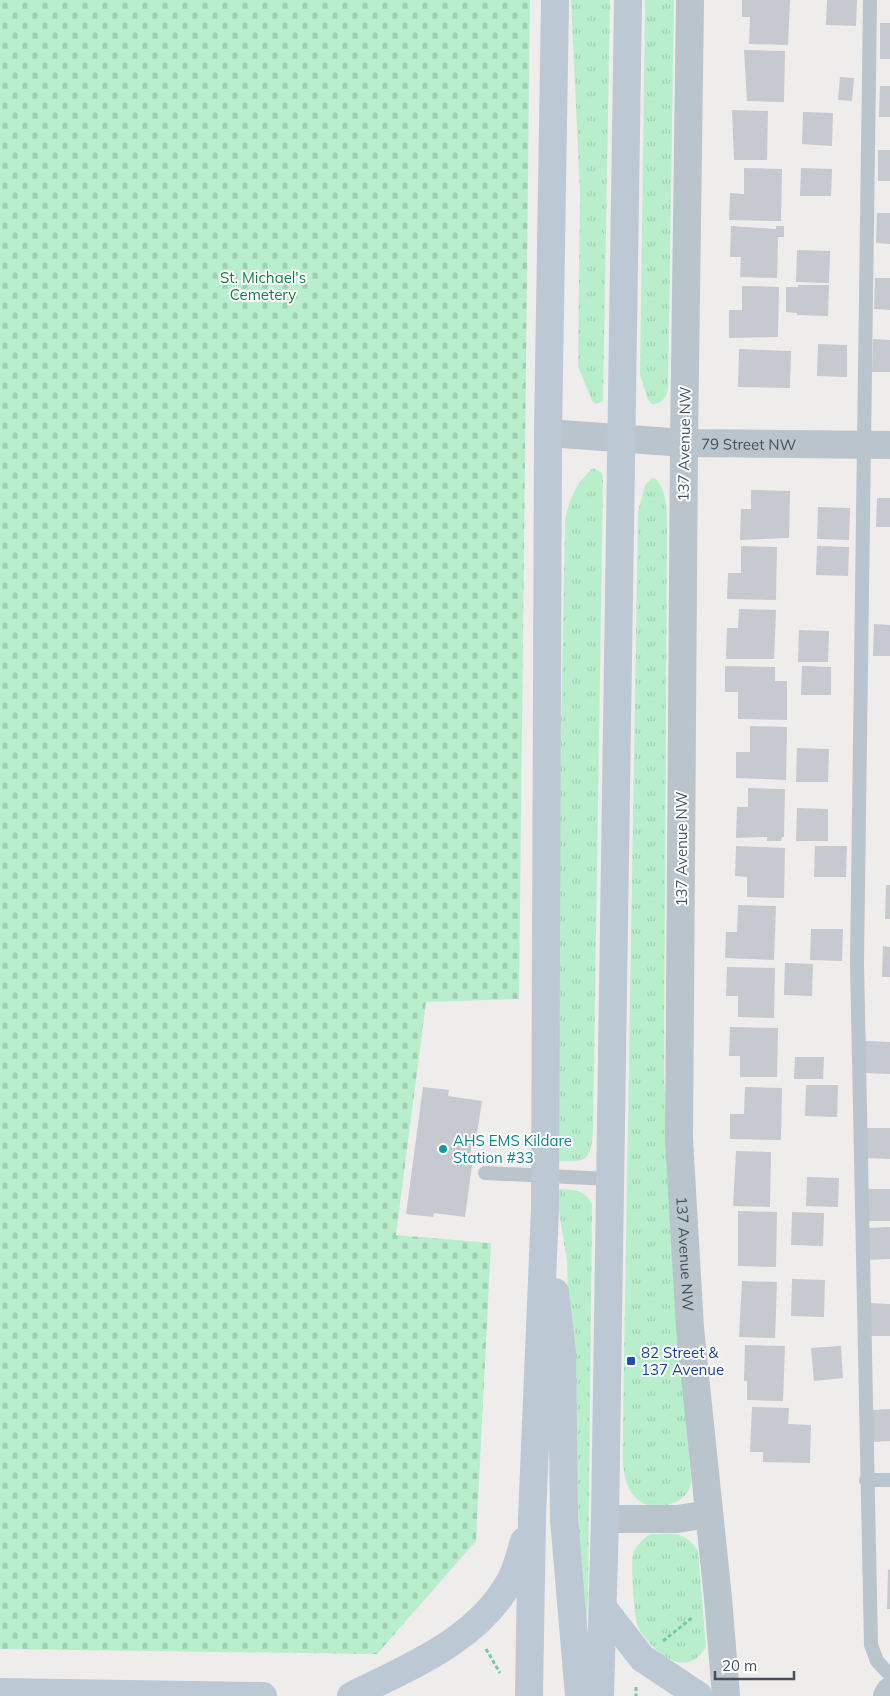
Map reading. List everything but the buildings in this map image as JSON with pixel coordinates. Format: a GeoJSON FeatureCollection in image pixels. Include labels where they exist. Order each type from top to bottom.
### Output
{"type":"FeatureCollection","features":[{"type":"Feature","properties":{"kind":"main road"},"geometry":{"type":"LineString","coordinates":[[529,1696],[532,1518],[545,1209],[548,433],[555,0]]}},
{"type":"Feature","properties":{"kind":"main road"},"geometry":{"type":"LineString","coordinates":[[600,1696],[604,1609],[628,0]]}},
{"type":"Feature","properties":{"kind":"main road"},"geometry":{"type":"LineString","coordinates":[[545,1209],[562,1353],[564,1518],[579,1696]]}},
{"type":"Feature","properties":{"kind":"main road"},"geometry":{"type":"LineString","coordinates":[[351,1696],[429,1656],[470,1629],[489,1611],[510,1580],[532,1518]]}},
{"type":"Feature","properties":{"kind":"main road"},"geometry":{"type":"LineString","coordinates":[[604,1609],[642,1658],[699,1696]]}},
{"type":"Feature","properties":{"kind":"main road"},"geometry":{"type":"LineString","coordinates":[[0,1692],[262,1696]]}},
{"type":"Feature","properties":{"kind":"street","name":"137 Avenue NW"},"geometry":{"type":"LineString","coordinates":[[690,0],[684,443],[679,1139],[690,1328],[718,1598],[726,1696]]}},
{"type":"Feature","properties":{"kind":"street","name":"79 Street NW"},"geometry":{"type":"LineString","coordinates":[[548,433],[684,443],[890,445]]}},
{"type":"Feature","properties":{"kind":"street"},"geometry":{"type":"LineString","coordinates":[[605,1519],[677,1520],[709,1514]]}},
{"type":"Feature","properties":{"kind":"street"},"geometry":{"type":"LineString","coordinates":[[887,1696],[890,1691]]}},
{"type":"Feature","properties":{"kind":"lane"},"geometry":{"type":"LineString","coordinates":[[870,0],[857,963],[866,1480],[871,1645],[877,1661],[890,1675]]}},
{"type":"Feature","properties":{"kind":"lane"},"geometry":{"type":"LineString","coordinates":[[485,1173],[610,1179]]}},
{"type":"Feature","properties":{"kind":"lane"},"geometry":{"type":"LineString","coordinates":[[866,1480],[890,1480]]}},
{"type":"Feature","properties":{"kind":"path"},"geometry":{"type":"LineString","coordinates":[[660,1642],[718,1598]]}},
{"type":"Feature","properties":{"kind":"path"},"geometry":{"type":"LineString","coordinates":[[481,1641],[500,1670]]}},
{"type":"Feature","properties":{"kind":"path"},"geometry":{"type":"LineString","coordinates":[[636,1683],[636,1696]]}},
{"type":"Feature","properties":{"kind":"green space","name":"St. Michael's Cemetery"},"geometry":{"type":"Polygon","coordinates":[[[0,0],[530,0],[519,999],[426,1002],[396,1235],[491,1243],[476,1541],[377,1654],[0,1649],[0,0]]]}},
{"type":"Feature","properties":{"kind":"green space"},"geometry":{"type":"Polygon","coordinates":[[[571,0],[610,0],[603,401],[596,404],[592,401],[578,366],[580,193],[571,0]]]}},
{"type":"Feature","properties":{"kind":"green space"},"geometry":{"type":"Polygon","coordinates":[[[645,0],[674,0],[668,389],[663,400],[652,404],[648,400],[640,375],[645,0]]]}},
{"type":"Feature","properties":{"kind":"green space"},"geometry":{"type":"Polygon","coordinates":[[[593,468],[602,473],[603,478],[593,1132],[590,1150],[585,1158],[574,1161],[557,1161],[553,1158],[565,521],[574,492],[593,468]]]}},
{"type":"Feature","properties":{"kind":"green space"},"geometry":{"type":"Polygon","coordinates":[[[655,478],[663,491],[667,516],[664,1076],[673,1249],[691,1480],[689,1489],[684,1496],[669,1505],[660,1506],[650,1505],[635,1497],[626,1481],[623,1461],[638,512],[645,485],[655,478]]]}},
{"type":"Feature","properties":{"kind":"green space"},"geometry":{"type":"Polygon","coordinates":[[[559,1189],[574,1190],[582,1193],[586,1195],[592,1204],[588,1602],[584,1643],[576,1613],[567,1262],[556,1192],[559,1189]]]}},
{"type":"Feature","properties":{"kind":"green space"},"geometry":{"type":"Polygon","coordinates":[[[650,1534],[683,1536],[698,1551],[706,1647],[698,1657],[689,1662],[679,1662],[660,1653],[638,1627],[633,1589],[633,1556],[637,1546],[650,1534]]]}},
{"type":"Feature","properties":{"kind":"place","name":"AHS EMS Kildare Station #33"},"geometry":{"type":"Point","coordinates":[443,1149]}},
{"type":"Feature","properties":{"kind":"place","name":"82 Street & 137 Avenue"},"geometry":{"type":"Point","coordinates":[631,1361]}}]}
